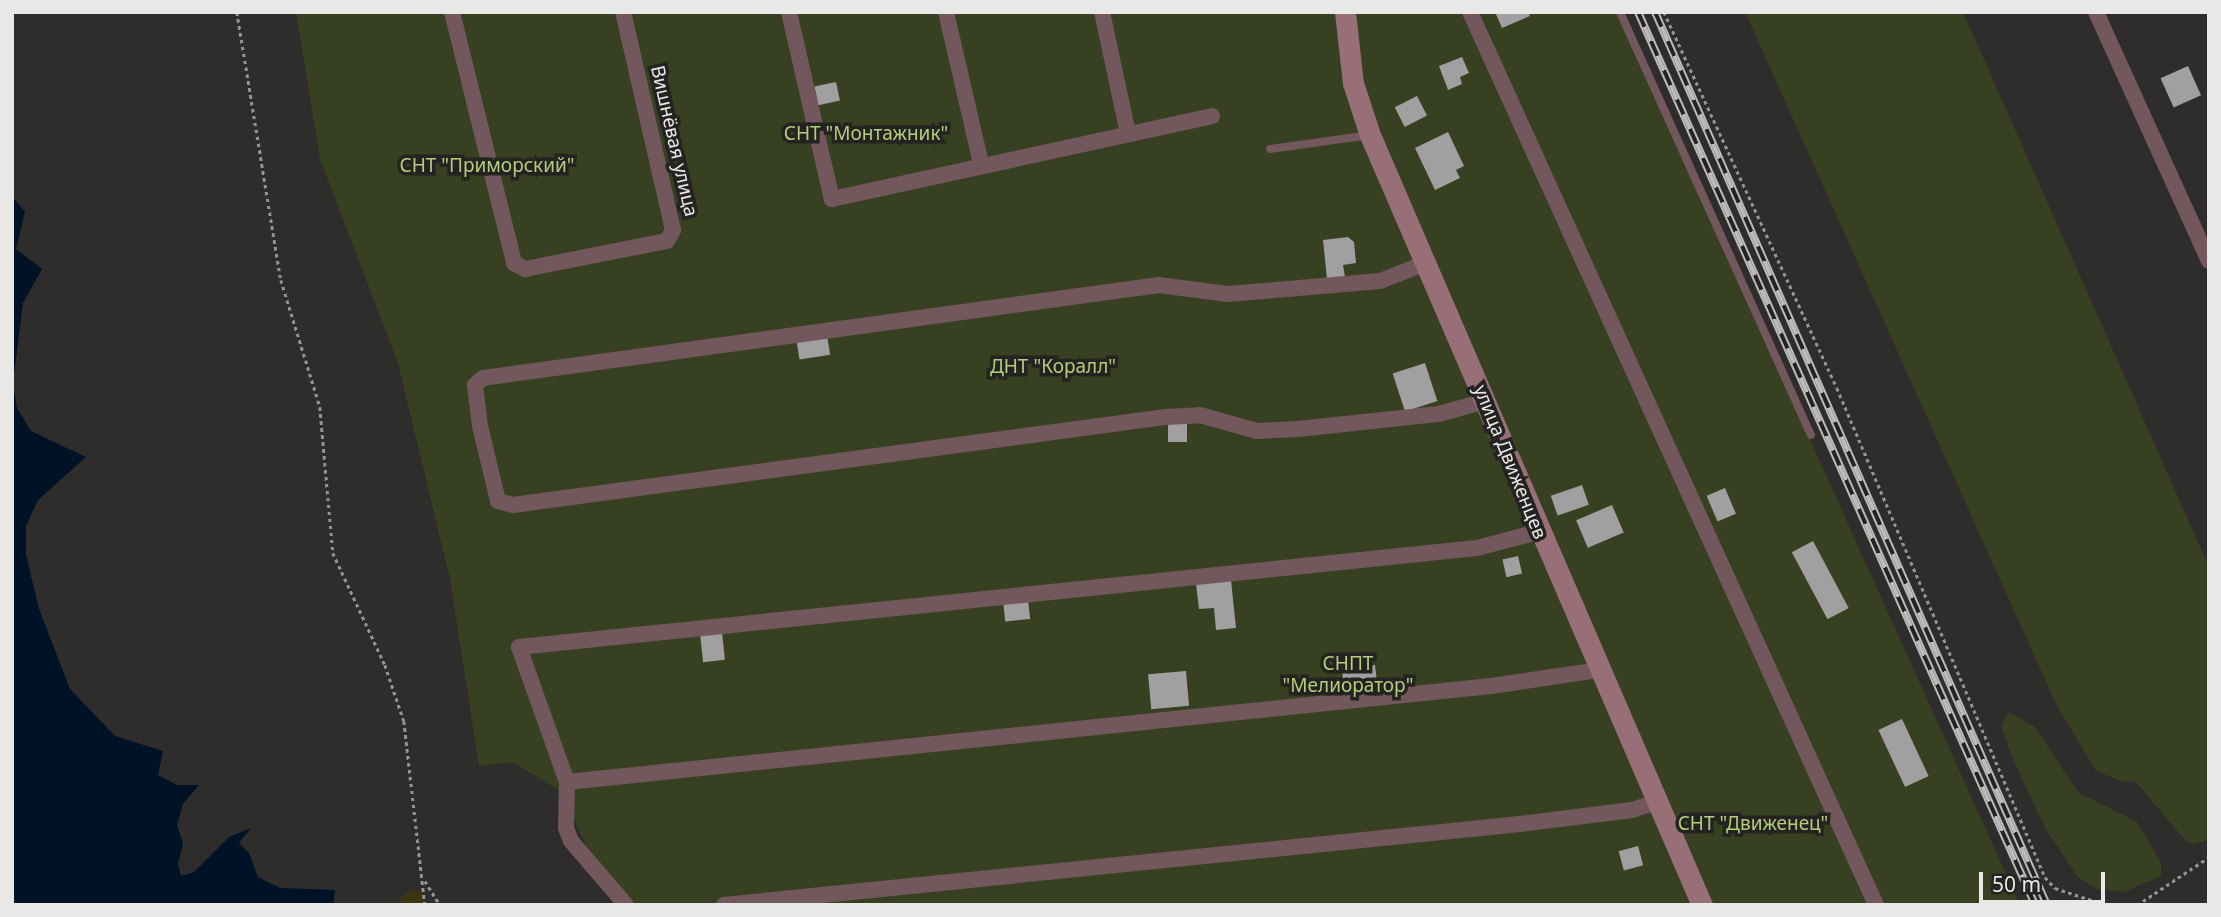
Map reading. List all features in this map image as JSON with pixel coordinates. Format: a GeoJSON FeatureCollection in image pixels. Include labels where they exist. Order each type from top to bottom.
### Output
{"type":"FeatureCollection","features":[{"type":"Feature","properties":{"kind":"street","name":"Вишнёвая улица"},"geometry":{"type":"LineString","coordinates":[[452,12],[514,263],[525,269],[667,241],[673,230],[623,12]]}},
{"type":"Feature","properties":{"kind":"street"},"geometry":{"type":"LineString","coordinates":[[789,12],[832,199],[981,164],[1212,116]]}},
{"type":"Feature","properties":{"kind":"street"},"geometry":{"type":"LineString","coordinates":[[946,12],[981,164]]}},
{"type":"Feature","properties":{"kind":"street"},"geometry":{"type":"LineString","coordinates":[[1102,12],[1128,133]]}},
{"type":"Feature","properties":{"kind":"street","name":"улица Движенцев"},"geometry":{"type":"LineString","coordinates":[[1345,12],[1353,83],[1370,135],[1485,401],[1538,532],[1659,801],[1702,905]]}},
{"type":"Feature","properties":{"kind":"street"},"geometry":{"type":"LineString","coordinates":[[1470,12],[1876,905]]}},
{"type":"Feature","properties":{"kind":"street"},"geometry":{"type":"LineString","coordinates":[[2096,12],[2209,261]]}},
{"type":"Feature","properties":{"kind":"street"},"geometry":{"type":"LineString","coordinates":[[1426,263],[1380,281],[1228,294],[1159,285],[483,378],[475,385],[480,426],[498,501],[513,505],[1166,417],[1199,415],[1248,430],[1284,430],[1438,414],[1485,401]]}},
{"type":"Feature","properties":{"kind":"street"},"geometry":{"type":"LineString","coordinates":[[626,905],[570,841],[566,828],[567,782],[535,702],[519,647],[1477,548],[1538,532]]}},
{"type":"Feature","properties":{"kind":"street"},"geometry":{"type":"LineString","coordinates":[[567,782],[1491,686],[1600,670]]}},
{"type":"Feature","properties":{"kind":"street"},"geometry":{"type":"LineString","coordinates":[[724,905],[1557,820],[1632,810],[1659,801]]}},
{"type":"Feature","properties":{"kind":"lane"},"geometry":{"type":"LineString","coordinates":[[1620,12],[1811,435]]}},
{"type":"Feature","properties":{"kind":"lane"},"geometry":{"type":"LineString","coordinates":[[1270,149],[1370,135]]}},
{"type":"Feature","properties":{"kind":"path"},"geometry":{"type":"LineString","coordinates":[[237,12],[281,280],[320,407],[333,554],[398,701],[425,905]]}},
{"type":"Feature","properties":{"kind":"path"},"geometry":{"type":"LineString","coordinates":[[1664,12],[1837,388],[2045,877],[2055,888],[2106,905]]}},
{"type":"Feature","properties":{"kind":"path"},"geometry":{"type":"LineString","coordinates":[[2137,905],[2209,857]]}},
{"type":"Feature","properties":{"kind":"path"},"geometry":{"type":"LineString","coordinates":[[423,879],[440,905]]}},
{"type":"Feature","properties":{"kind":"green space"},"geometry":{"type":"Polygon","coordinates":[[[296,12],[1617,12],[2020,905],[635,905],[594,861],[560,791],[513,762],[479,766],[450,579],[398,363],[320,159],[296,12]]]}},
{"type":"Feature","properties":{"kind":"green space"},"geometry":{"type":"Polygon","coordinates":[[[1745,12],[1963,12],[2209,567],[2209,840],[2193,844],[2185,840],[2136,782],[2121,781],[2096,771],[2056,704],[1745,12]]]}},
{"type":"Feature","properties":{"kind":"green space"},"geometry":{"type":"Polygon","coordinates":[[[2009,712],[2035,727],[2078,792],[2137,822],[2161,863],[2161,876],[2124,892],[2097,889],[2078,877],[2045,828],[2012,757],[2001,725],[2009,712]]]}},
{"type":"Feature","properties":{"kind":"sand"},"geometry":{"type":"Polygon","coordinates":[[[409,889],[423,892],[423,905],[396,905],[409,889]]]}},
{"type":"Feature","properties":{"kind":"water"},"geometry":{"type":"Polygon","coordinates":[[[12,196],[25,212],[16,249],[42,269],[23,303],[13,383],[17,408],[31,431],[86,457],[38,500],[26,526],[26,555],[39,609],[70,689],[115,736],[163,751],[158,775],[177,785],[199,785],[183,804],[177,825],[183,843],[178,864],[181,876],[194,872],[229,837],[251,828],[239,843],[249,853],[258,877],[280,888],[335,890],[333,905],[12,905],[12,196]]]}},
{"type":"Feature","properties":{"kind":"building"},"geometry":{"type":"Polygon","coordinates":[[[1495,12],[1528,12],[1530,16],[1502,28],[1495,12]]]}},
{"type":"Feature","properties":{"kind":"building"},"geometry":{"type":"Polygon","coordinates":[[[1462,57],[1469,73],[1460,77],[1462,84],[1448,90],[1439,66],[1462,57]]]}},
{"type":"Feature","properties":{"kind":"building"},"geometry":{"type":"Polygon","coordinates":[[[2188,66],[2201,95],[2174,107],[2161,78],[2188,66]]]}},
{"type":"Feature","properties":{"kind":"building"},"geometry":{"type":"Polygon","coordinates":[[[836,82],[840,101],[818,105],[814,87],[836,82]]]}},
{"type":"Feature","properties":{"kind":"building"},"geometry":{"type":"Polygon","coordinates":[[[1417,96],[1427,116],[1405,127],[1395,107],[1417,96]]]}},
{"type":"Feature","properties":{"kind":"building"},"geometry":{"type":"Polygon","coordinates":[[[1448,132],[1464,166],[1456,170],[1460,178],[1435,190],[1415,148],[1448,132]]]}},
{"type":"Feature","properties":{"kind":"building"},"geometry":{"type":"Polygon","coordinates":[[[1348,237],[1354,242],[1356,263],[1343,265],[1345,277],[1327,279],[1323,240],[1348,237]]]}},
{"type":"Feature","properties":{"kind":"building"},"geometry":{"type":"Polygon","coordinates":[[[827,335],[830,355],[800,360],[796,340],[827,335]]]}},
{"type":"Feature","properties":{"kind":"building"},"geometry":{"type":"Polygon","coordinates":[[[1425,363],[1437,401],[1405,412],[1393,374],[1425,363]]]}},
{"type":"Feature","properties":{"kind":"building"},"geometry":{"type":"Polygon","coordinates":[[[1168,423],[1187,423],[1187,442],[1168,442],[1168,423]]]}},
{"type":"Feature","properties":{"kind":"building"},"geometry":{"type":"Polygon","coordinates":[[[1582,485],[1589,505],[1558,516],[1551,496],[1582,485]]]}},
{"type":"Feature","properties":{"kind":"building"},"geometry":{"type":"Polygon","coordinates":[[[1725,488],[1736,514],[1718,522],[1707,496],[1725,488]]]}},
{"type":"Feature","properties":{"kind":"building"},"geometry":{"type":"Polygon","coordinates":[[[1612,505],[1624,533],[1588,548],[1576,520],[1612,505]]]}},
{"type":"Feature","properties":{"kind":"building"},"geometry":{"type":"Polygon","coordinates":[[[1813,541],[1849,608],[1827,619],[1792,552],[1813,541]]]}},
{"type":"Feature","properties":{"kind":"building"},"geometry":{"type":"Polygon","coordinates":[[[1518,556],[1522,574],[1506,577],[1502,560],[1518,556]]]}},
{"type":"Feature","properties":{"kind":"building"},"geometry":{"type":"Polygon","coordinates":[[[1231,580],[1236,628],[1216,630],[1214,608],[1199,609],[1196,584],[1231,580]]]}},
{"type":"Feature","properties":{"kind":"building"},"geometry":{"type":"Polygon","coordinates":[[[1028,599],[1030,619],[1005,622],[1003,602],[1028,599]]]}},
{"type":"Feature","properties":{"kind":"building"},"geometry":{"type":"Polygon","coordinates":[[[722,632],[725,660],[703,662],[700,634],[722,632]]]}},
{"type":"Feature","properties":{"kind":"building"},"geometry":{"type":"Polygon","coordinates":[[[1354,660],[1355,668],[1375,665],[1377,682],[1344,687],[1341,662],[1354,660]]]}},
{"type":"Feature","properties":{"kind":"building"},"geometry":{"type":"Polygon","coordinates":[[[1186,671],[1189,706],[1151,709],[1148,674],[1186,671]]]}},
{"type":"Feature","properties":{"kind":"building"},"geometry":{"type":"Polygon","coordinates":[[[1902,719],[1929,776],[1905,787],[1878,730],[1902,719]]]}},
{"type":"Feature","properties":{"kind":"building"},"geometry":{"type":"Polygon","coordinates":[[[1638,846],[1643,865],[1624,870],[1619,851],[1638,846]]]}},
{"type":"Feature","properties":{"kind":"railway"},"geometry":{"type":"LineString","coordinates":[[1638,12],[2035,905]]}},
{"type":"Feature","properties":{"kind":"railway"},"geometry":{"type":"LineString","coordinates":[[1655,12],[2047,905]]}},
{"type":"Feature","properties":{"kind":"park label","name":"СНТ \"Монтажник\""},"geometry":{"type":"Point","coordinates":[866,134]}},
{"type":"Feature","properties":{"kind":"park label","name":"СНТ \"Приморский\""},"geometry":{"type":"Point","coordinates":[487,166]}},
{"type":"Feature","properties":{"kind":"park label","name":"ДНТ \"Коралл\""},"geometry":{"type":"Point","coordinates":[1053,367]}},
{"type":"Feature","properties":{"kind":"park label","name":"СНПТ \"Мелиоратор\""},"geometry":{"type":"Point","coordinates":[1348,675]}},
{"type":"Feature","properties":{"kind":"park label","name":"СНТ \"Движенец\""},"geometry":{"type":"Point","coordinates":[1753,824]}}]}
